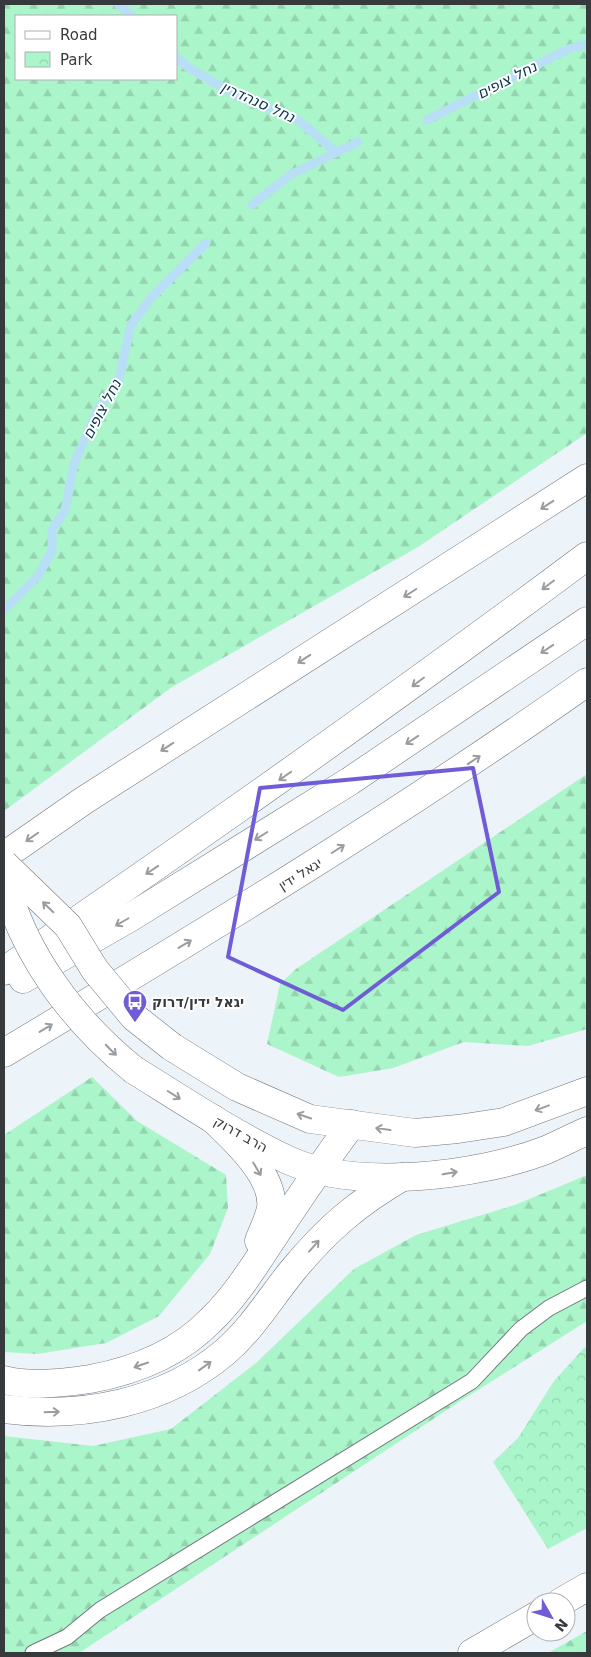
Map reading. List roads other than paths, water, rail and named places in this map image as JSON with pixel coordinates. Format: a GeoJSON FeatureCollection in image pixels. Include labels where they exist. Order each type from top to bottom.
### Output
{"type":"FeatureCollection","features":[{"type":"Feature","properties":{"kind":"main road"},"geometry":{"type":"LineString","coordinates":[[4,856],[84,802],[587,478]]}},
{"type":"Feature","properties":{"kind":"main road"},"geometry":{"type":"LineString","coordinates":[[4,971],[194,841],[405,691],[587,556]]}},
{"type":"Feature","properties":{"kind":"main road"},"geometry":{"type":"LineString","coordinates":[[4,990],[131,917],[350,781],[587,621]]}},
{"type":"Feature","properties":{"kind":"main road","name":"יגאל ידין"},"geometry":{"type":"LineString","coordinates":[[4,1053],[250,905],[375,826],[587,682]]}},
{"type":"Feature","properties":{"kind":"main road"},"geometry":{"type":"LineString","coordinates":[[4,864],[68,926],[96,970],[134,1017],[172,1047],[237,1087],[273,1105],[310,1119],[415,1133],[504,1122],[587,1091]]}},
{"type":"Feature","properties":{"kind":"main road","name":"הרב דרוק"},"geometry":{"type":"LineString","coordinates":[[4,878],[13,912],[34,953],[76,1012],[116,1055],[134,1070],[214,1119],[289,1161],[318,1170],[358,1176],[402,1177],[445,1174],[497,1164],[544,1150],[587,1131]]}},
{"type":"Feature","properties":{"kind":"main road"},"geometry":{"type":"LineString","coordinates":[[214,1119],[249,1155],[267,1185],[271,1206],[245,1280]]}},
{"type":"Feature","properties":{"kind":"main road"},"geometry":{"type":"LineString","coordinates":[[4,1380],[43,1383],[79,1381],[115,1374],[152,1361],[210,1321],[245,1280],[318,1170],[352,1124]]}},
{"type":"Feature","properties":{"kind":"main road"},"geometry":{"type":"LineString","coordinates":[[4,1409],[30,1412],[96,1408],[160,1392],[190,1377],[226,1351],[261,1313],[317,1242],[338,1221],[370,1196],[402,1177]]}},
{"type":"Feature","properties":{"kind":"main road"},"geometry":{"type":"LineString","coordinates":[[576,1593],[587,1587]]}},
{"type":"Feature","properties":{"kind":"main road"},"geometry":{"type":"LineString","coordinates":[[472,1653],[526,1622]]}},
{"type":"Feature","properties":{"kind":"lane"},"geometry":{"type":"LineString","coordinates":[[33,1653],[67,1637],[100,1610],[472,1381],[521,1329],[549,1308],[587,1288]]}},
{"type":"Feature","properties":{"kind":"waterway","name":"נחל סנהדרין"},"geometry":{"type":"LineString","coordinates":[[118,4],[131,15]]}},
{"type":"Feature","properties":{"kind":"waterway","name":"נחל צופים"},"geometry":{"type":"LineString","coordinates":[[427,120],[568,49],[587,44]]}},
{"type":"Feature","properties":{"kind":"waterway","name":"נחל סנהדרין"},"geometry":{"type":"LineString","coordinates":[[178,59],[189,68],[241,98],[298,120],[336,152]]}},
{"type":"Feature","properties":{"kind":"waterway","name":"נחל צופים"},"geometry":{"type":"LineString","coordinates":[[252,205],[290,175],[358,142]]}},
{"type":"Feature","properties":{"kind":"waterway","name":"נחל צופים"},"geometry":{"type":"LineString","coordinates":[[4,610],[38,576],[52,551],[52,530],[65,510],[74,464],[98,409],[118,383],[131,325],[151,298],[206,243]]}},
{"type":"Feature","properties":{"kind":"place","name":"יגאל ידין/דרוק"},"geometry":{"type":"Point","coordinates":[135,1023]}}]}
